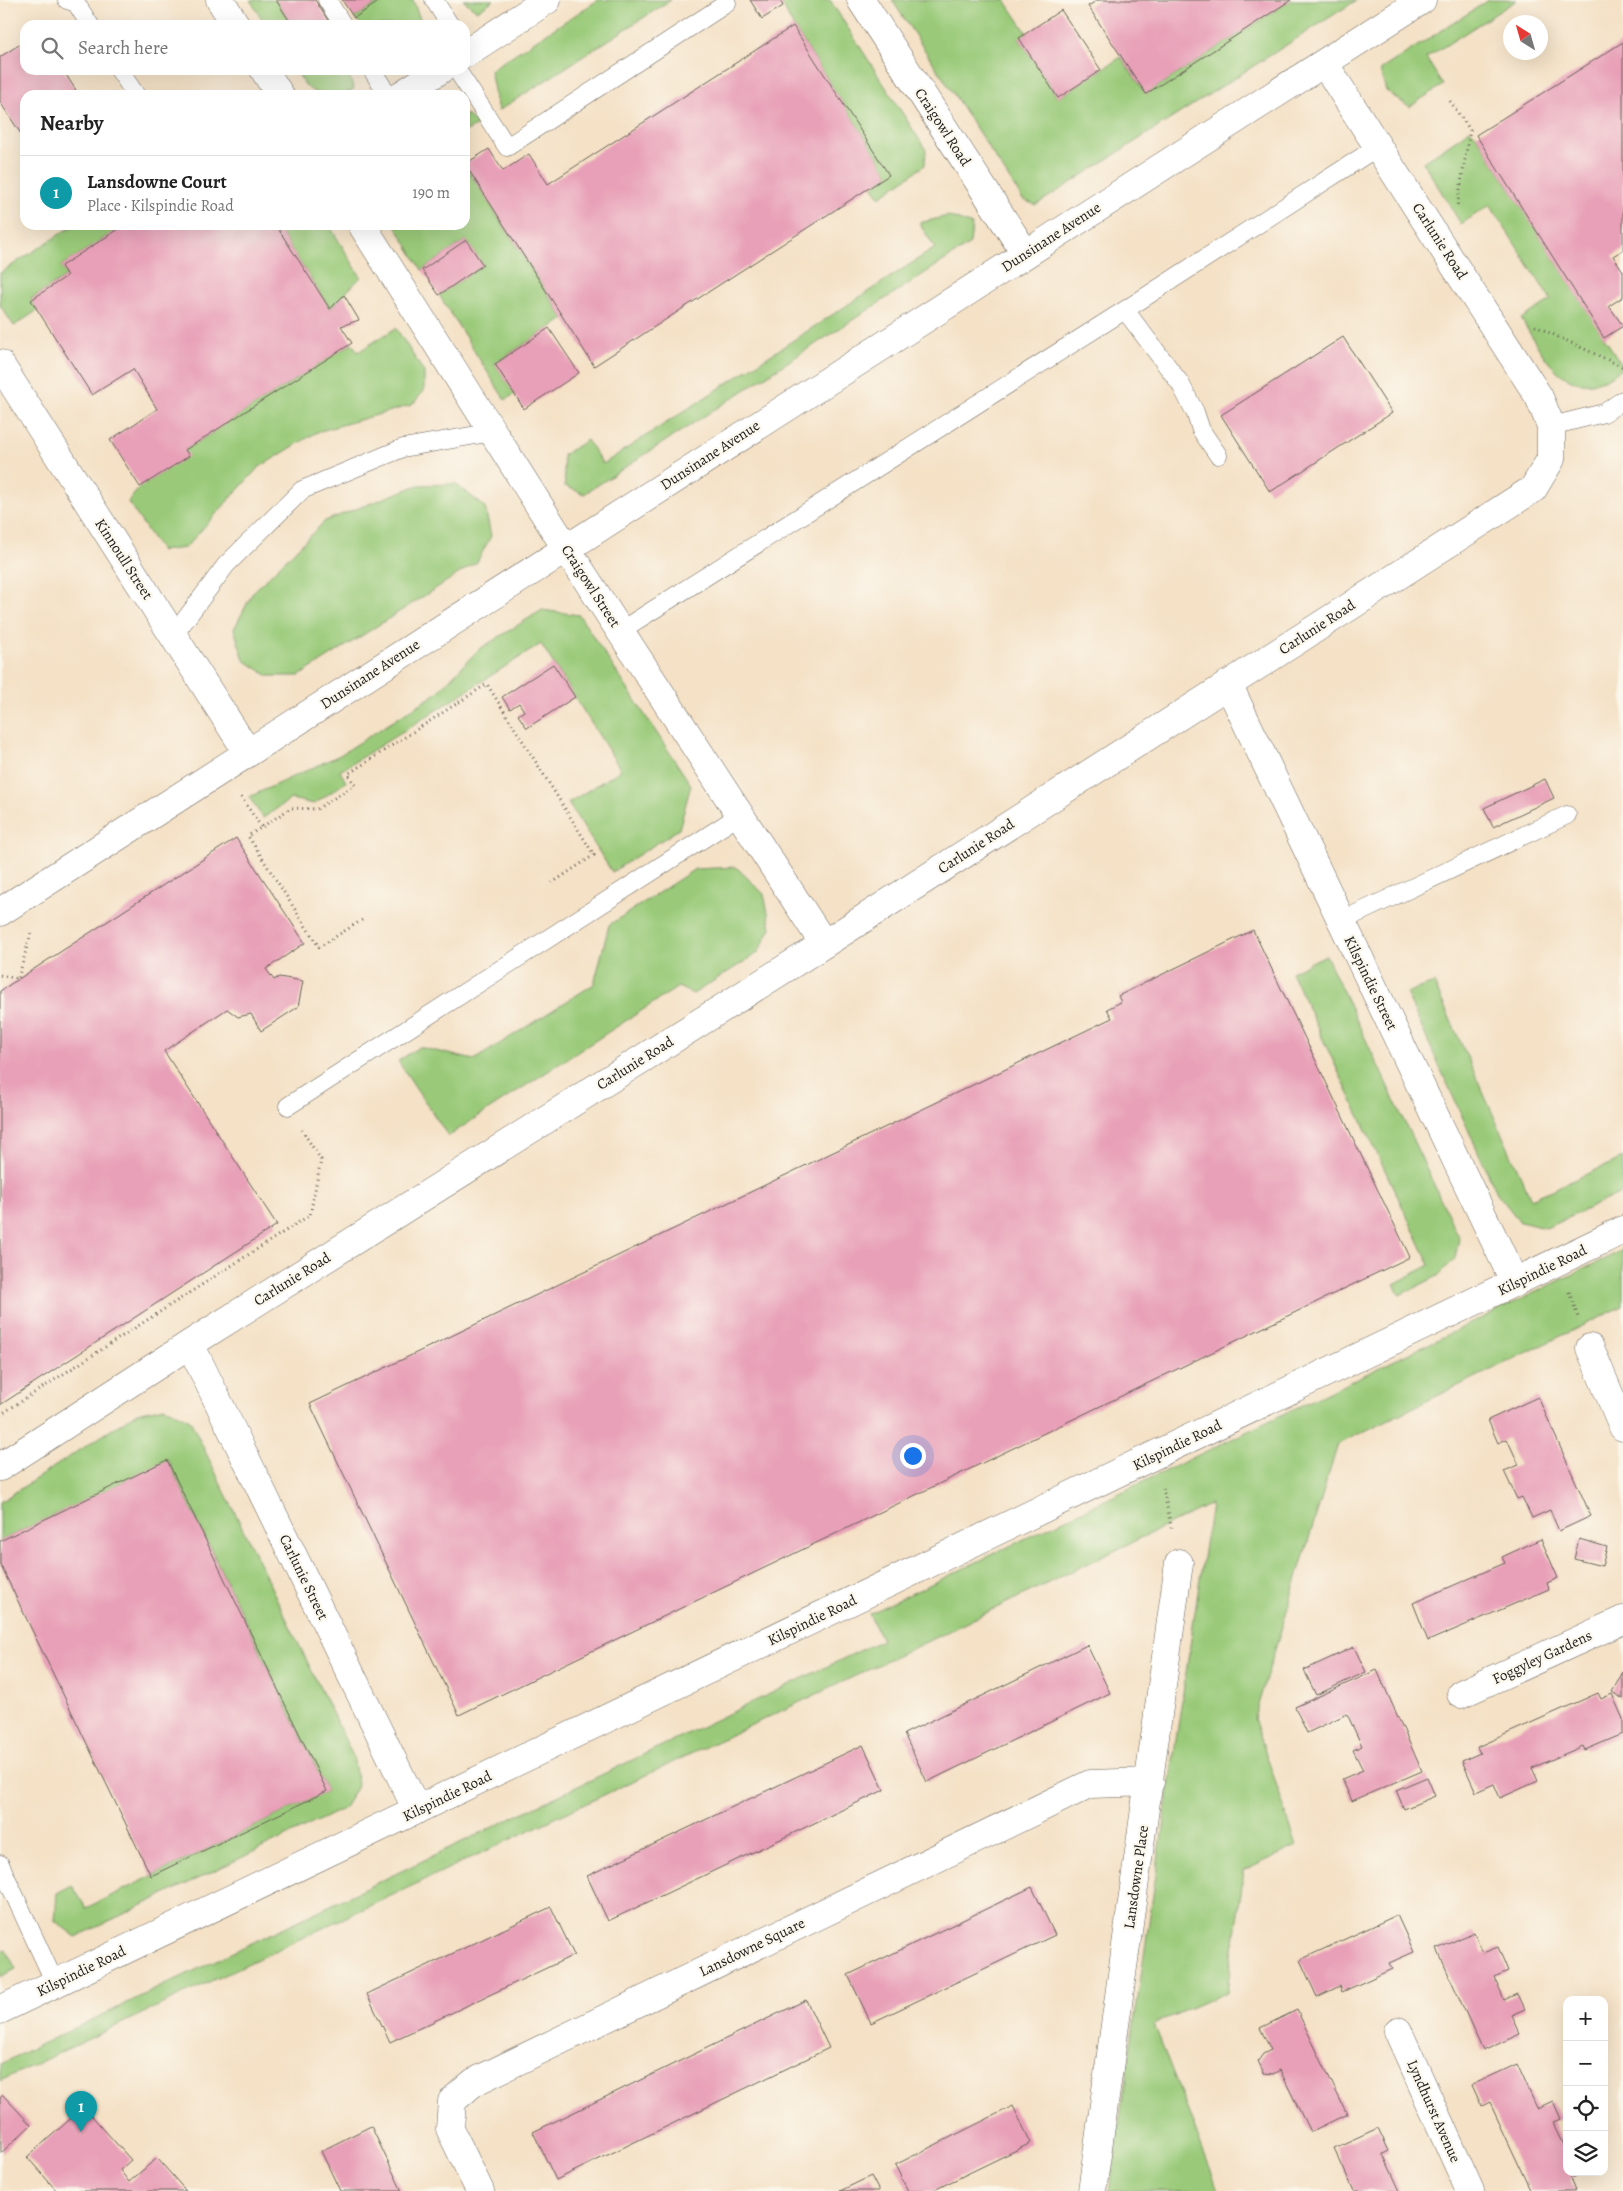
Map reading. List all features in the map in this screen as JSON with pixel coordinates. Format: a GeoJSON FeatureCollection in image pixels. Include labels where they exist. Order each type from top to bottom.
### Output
{"type":"FeatureCollection","features":[{"type":"Feature","properties":{"kind":"street"},"geometry":{"type":"LineString","coordinates":[[220,0],[233,20]]}},
{"type":"Feature","properties":{"kind":"street","name":"Craigowl Road"},"geometry":{"type":"LineString","coordinates":[[861,0],[1025,253]]}},
{"type":"Feature","properties":{"kind":"street","name":"Dunsinane Avenue"},"geometry":{"type":"LineString","coordinates":[[0,912],[1422,0]]}},
{"type":"Feature","properties":{"kind":"street"},"geometry":{"type":"LineString","coordinates":[[470,52],[540,2]]}},
{"type":"Feature","properties":{"kind":"street","name":"Carlunie Road"},"geometry":{"type":"LineString","coordinates":[[0,1468],[190,1344],[824,944],[1533,489],[1551,459],[1551,426],[1539,397],[1324,63]]}},
{"type":"Feature","properties":{"kind":"street"},"geometry":{"type":"LineString","coordinates":[[267,75],[277,90]]}},
{"type":"Feature","properties":{"kind":"street"},"geometry":{"type":"LineString","coordinates":[[409,90],[432,75]]}},
{"type":"Feature","properties":{"kind":"street","name":"Craigowl Street"},"geometry":{"type":"LineString","coordinates":[[365,230],[566,548],[824,944]]}},
{"type":"Feature","properties":{"kind":"street","name":"Kinnoull Street"},"geometry":{"type":"LineString","coordinates":[[0,364],[248,753]]}},
{"type":"Feature","properties":{"kind":"street","name":"Kilspindie Street"},"geometry":{"type":"LineString","coordinates":[[1228,684],[1515,1283]]}},
{"type":"Feature","properties":{"kind":"street","name":"Kilspindie Road"},"geometry":{"type":"LineString","coordinates":[[0,2010],[1623,1230]]}},
{"type":"Feature","properties":{"kind":"street","name":"Carlunie Street"},"geometry":{"type":"LineString","coordinates":[[190,1344],[417,1810]]}},
{"type":"Feature","properties":{"kind":"street"},"geometry":{"type":"LineString","coordinates":[[1590,1348],[1623,1426]]}},
{"type":"Feature","properties":{"kind":"street","name":"Lansdowne Place"},"geometry":{"type":"LineString","coordinates":[[1092,2191],[1179,1563]]}},
{"type":"Feature","properties":{"kind":"street","name":"Foggyley Gardens"},"geometry":{"type":"LineString","coordinates":[[1461,1694],[1623,1620]]}},
{"type":"Feature","properties":{"kind":"street","name":"Lansdowne Square"},"geometry":{"type":"LineString","coordinates":[[480,2191],[450,2129],[452,2101],[474,2082],[1090,1784],[1150,1782]]}},
{"type":"Feature","properties":{"kind":"street","name":"Lyndhurst Avenue"},"geometry":{"type":"LineString","coordinates":[[1398,2031],[1470,2191]]}},
{"type":"Feature","properties":{"kind":"lane"},"geometry":{"type":"LineString","coordinates":[[67,0],[76,3],[87,20]]}},
{"type":"Feature","properties":{"kind":"lane"},"geometry":{"type":"LineString","coordinates":[[327,0],[340,20]]}},
{"type":"Feature","properties":{"kind":"lane"},"geometry":{"type":"LineString","coordinates":[[434,0],[447,20]]}},
{"type":"Feature","properties":{"kind":"lane"},"geometry":{"type":"LineString","coordinates":[[470,68],[508,147],[727,3],[725,0]]}},
{"type":"Feature","properties":{"kind":"lane"},"geometry":{"type":"LineString","coordinates":[[122,75],[133,90]]}},
{"type":"Feature","properties":{"kind":"lane"},"geometry":{"type":"LineString","coordinates":[[375,75],[385,90]]}},
{"type":"Feature","properties":{"kind":"lane"},"geometry":{"type":"LineString","coordinates":[[620,631],[1379,146]]}},
{"type":"Feature","properties":{"kind":"lane"},"geometry":{"type":"LineString","coordinates":[[1125,310],[1180,383],[1195,412],[1201,430],[1218,455]]}},
{"type":"Feature","properties":{"kind":"lane"},"geometry":{"type":"LineString","coordinates":[[1551,426],[1604,413],[1623,400]]}},
{"type":"Feature","properties":{"kind":"lane"},"geometry":{"type":"LineString","coordinates":[[173,636],[226,565],[302,490],[403,448],[493,432]]}},
{"type":"Feature","properties":{"kind":"lane"},"geometry":{"type":"LineString","coordinates":[[1341,921],[1567,814]]}},
{"type":"Feature","properties":{"kind":"lane"},"geometry":{"type":"LineString","coordinates":[[288,1106],[740,815]]}},
{"type":"Feature","properties":{"kind":"lane"},"geometry":{"type":"LineString","coordinates":[[0,1864],[55,1984]]}},
{"type":"Feature","properties":{"kind":"path"},"geometry":{"type":"LineString","coordinates":[[1450,101],[1470,130],[1456,211]]}},
{"type":"Feature","properties":{"kind":"path"},"geometry":{"type":"LineString","coordinates":[[1530,323],[1623,367]]}},
{"type":"Feature","properties":{"kind":"path"},"geometry":{"type":"LineString","coordinates":[[362,920],[319,947],[248,836],[290,808],[317,809],[355,785],[348,774],[486,684],[594,855],[552,883]]}},
{"type":"Feature","properties":{"kind":"path"},"geometry":{"type":"LineString","coordinates":[[0,975],[18,979],[45,883]]}},
{"type":"Feature","properties":{"kind":"path"},"geometry":{"type":"LineString","coordinates":[[0,1415],[310,1215],[321,1160],[288,1106]]}},
{"type":"Feature","properties":{"kind":"path"},"geometry":{"type":"LineString","coordinates":[[1558,1262],[1590,1348]]}},
{"type":"Feature","properties":{"kind":"path"},"geometry":{"type":"LineString","coordinates":[[1156,1455],[1179,1563]]}},
{"type":"Feature","properties":{"kind":"green space"},"geometry":{"type":"Polygon","coordinates":[[[250,0],[276,0],[289,20],[263,20],[250,0]]]}},
{"type":"Feature","properties":{"kind":"green space"},"geometry":{"type":"Polygon","coordinates":[[[382,0],[413,0],[420,20],[356,20],[354,18],[382,0]]]}},
{"type":"Feature","properties":{"kind":"green space"},"geometry":{"type":"Polygon","coordinates":[[[463,0],[494,0],[477,11],[463,0]]]}},
{"type":"Feature","properties":{"kind":"green space"},"geometry":{"type":"Polygon","coordinates":[[[598,0],[671,0],[498,111],[490,70],[598,0]]]}},
{"type":"Feature","properties":{"kind":"green space"},"geometry":{"type":"Polygon","coordinates":[[[780,0],[830,0],[926,150],[925,165],[880,197],[872,186],[889,175],[793,26],[780,0]]]}},
{"type":"Feature","properties":{"kind":"green space"},"geometry":{"type":"Polygon","coordinates":[[[892,0],[1005,0],[1027,33],[1019,38],[1058,98],[1121,57],[1146,94],[1291,0],[1357,0],[1036,205],[1023,200],[892,0]]]}},
{"type":"Feature","properties":{"kind":"green space"},"geometry":{"type":"Polygon","coordinates":[[[1489,0],[1517,0],[1426,58],[1443,85],[1409,107],[1386,91],[1380,70],[1489,0]]]}},
{"type":"Feature","properties":{"kind":"green space"},"geometry":{"type":"Polygon","coordinates":[[[299,75],[349,75],[354,89],[311,90],[299,75]]]}},
{"type":"Feature","properties":{"kind":"green space"},"geometry":{"type":"Polygon","coordinates":[[[470,118],[479,124],[470,129],[470,118]]]}},
{"type":"Feature","properties":{"kind":"green space"},"geometry":{"type":"Polygon","coordinates":[[[1470,130],[1476,135],[1623,367],[1615,374],[1598,382],[1580,383],[1562,375],[1550,364],[1521,319],[1551,300],[1490,205],[1461,224],[1423,162],[1470,130]]]}},
{"type":"Feature","properties":{"kind":"green space"},"geometry":{"type":"Polygon","coordinates":[[[470,174],[564,319],[495,363],[515,394],[505,400],[439,295],[483,265],[466,240],[422,270],[398,230],[470,230],[470,174]]]}},
{"type":"Feature","properties":{"kind":"green space"},"geometry":{"type":"Polygon","coordinates":[[[948,216],[972,225],[970,244],[584,494],[565,486],[563,455],[587,440],[603,464],[935,248],[919,223],[948,216]]]}},
{"type":"Feature","properties":{"kind":"green space"},"geometry":{"type":"Polygon","coordinates":[[[66,230],[117,230],[61,266],[67,276],[31,299],[38,310],[14,326],[0,305],[0,273],[66,230]]]}},
{"type":"Feature","properties":{"kind":"green space"},"geometry":{"type":"Polygon","coordinates":[[[279,230],[332,230],[361,277],[330,309],[279,230]]]}},
{"type":"Feature","properties":{"kind":"green space"},"geometry":{"type":"Polygon","coordinates":[[[396,328],[424,372],[424,391],[412,405],[317,432],[258,468],[185,548],[161,551],[128,502],[140,487],[188,456],[185,450],[352,343],[358,352],[396,328]]]}},
{"type":"Feature","properties":{"kind":"green space"},"geometry":{"type":"Polygon","coordinates":[[[456,484],[485,507],[491,536],[477,562],[299,676],[268,676],[244,660],[234,629],[253,592],[325,521],[418,485],[456,484]]]}},
{"type":"Feature","properties":{"kind":"green space"},"geometry":{"type":"Polygon","coordinates":[[[542,610],[579,615],[691,785],[679,829],[612,872],[568,803],[621,770],[541,644],[340,771],[346,782],[314,804],[291,799],[263,818],[249,797],[340,755],[437,693],[478,650],[542,610]]]}},
{"type":"Feature","properties":{"kind":"green space"},"geometry":{"type":"Polygon","coordinates":[[[736,867],[764,894],[771,928],[758,953],[693,994],[678,987],[448,1136],[398,1061],[419,1047],[474,1060],[594,984],[609,925],[695,869],[736,867]]]}},
{"type":"Feature","properties":{"kind":"green space"},"geometry":{"type":"Polygon","coordinates":[[[1326,955],[1459,1238],[1455,1259],[1438,1276],[1400,1295],[1394,1284],[1430,1265],[1291,972],[1326,955]]]}},
{"type":"Feature","properties":{"kind":"green space"},"geometry":{"type":"Polygon","coordinates":[[[1434,983],[1531,1199],[1623,1158],[1623,1192],[1546,1228],[1520,1222],[1497,1193],[1406,993],[1434,983]]]}},
{"type":"Feature","properties":{"kind":"green space"},"geometry":{"type":"Polygon","coordinates":[[[1623,1250],[1623,1306],[1338,1444],[1254,1718],[1297,1846],[1244,1871],[1227,1992],[1154,2024],[1219,2191],[1109,2191],[1211,1504],[891,1659],[0,2081],[0,2064],[882,1640],[869,1614],[1623,1250]]]}},
{"type":"Feature","properties":{"kind":"green space"},"geometry":{"type":"Polygon","coordinates":[[[164,1407],[190,1420],[353,1756],[358,1785],[343,1809],[76,1937],[55,1921],[57,1893],[72,1885],[86,1908],[327,1791],[168,1460],[0,1541],[0,1502],[137,1413],[164,1407]]]}},
{"type":"Feature","properties":{"kind":"green space"},"geometry":{"type":"Polygon","coordinates":[[[6,1950],[16,1969],[0,1977],[0,1952],[6,1950]]]}},
{"type":"Feature","properties":{"kind":"building"},"geometry":{"type":"Polygon","coordinates":[[[276,0],[315,0],[328,20],[289,20],[276,0]]]}},
{"type":"Feature","properties":{"kind":"building"},"geometry":{"type":"Polygon","coordinates":[[[342,0],[379,0],[380,1],[354,18],[342,0]]]}},
{"type":"Feature","properties":{"kind":"building"},"geometry":{"type":"Polygon","coordinates":[[[750,0],[780,0],[783,6],[762,19],[750,0]]]}},
{"type":"Feature","properties":{"kind":"building"},"geometry":{"type":"Polygon","coordinates":[[[1098,0],[1291,0],[1146,94],[1088,6],[1098,0]]]}},
{"type":"Feature","properties":{"kind":"building"},"geometry":{"type":"Polygon","coordinates":[[[1061,10],[1101,70],[1058,98],[1019,38],[1061,10]]]}},
{"type":"Feature","properties":{"kind":"building"},"geometry":{"type":"Polygon","coordinates":[[[793,26],[889,175],[594,366],[470,172],[470,161],[489,149],[503,171],[529,154],[548,184],[793,26]]]}},
{"type":"Feature","properties":{"kind":"building"},"geometry":{"type":"Polygon","coordinates":[[[1623,42],[1623,250],[1613,256],[1623,271],[1623,297],[1609,306],[1623,326],[1604,338],[1476,135],[1623,42]]]}},
{"type":"Feature","properties":{"kind":"building"},"geometry":{"type":"Polygon","coordinates":[[[20,44],[20,75],[66,75],[76,90],[20,90],[20,132],[0,102],[0,57],[20,44]]]}},
{"type":"Feature","properties":{"kind":"building"},"geometry":{"type":"Polygon","coordinates":[[[117,230],[279,230],[330,309],[344,295],[359,320],[341,326],[352,343],[185,450],[189,456],[140,487],[110,440],[157,409],[133,369],[92,395],[31,300],[67,276],[61,266],[117,230]]]}},
{"type":"Feature","properties":{"kind":"building"},"geometry":{"type":"Polygon","coordinates":[[[466,240],[483,265],[439,295],[422,270],[466,240]]]}},
{"type":"Feature","properties":{"kind":"building"},"geometry":{"type":"Polygon","coordinates":[[[549,328],[579,373],[524,409],[495,364],[549,328]]]}},
{"type":"Feature","properties":{"kind":"building"},"geometry":{"type":"Polygon","coordinates":[[[1343,337],[1392,413],[1270,492],[1221,415],[1343,337]]]}},
{"type":"Feature","properties":{"kind":"building"},"geometry":{"type":"Polygon","coordinates":[[[553,664],[575,697],[527,728],[518,715],[524,711],[519,703],[510,709],[502,697],[553,664]]]}},
{"type":"Feature","properties":{"kind":"building"},"geometry":{"type":"Polygon","coordinates":[[[1545,779],[1554,798],[1493,827],[1484,808],[1545,779]]]}},
{"type":"Feature","properties":{"kind":"building"},"geometry":{"type":"Polygon","coordinates":[[[236,838],[305,943],[266,969],[274,980],[279,977],[303,981],[298,1007],[261,1031],[251,1014],[238,1017],[227,1009],[164,1051],[277,1225],[0,1405],[0,991],[236,838]]]}},
{"type":"Feature","properties":{"kind":"building"},"geometry":{"type":"Polygon","coordinates":[[[1253,930],[1410,1257],[459,1715],[310,1404],[1112,1018],[1107,1009],[1121,1002],[1118,996],[1253,930]]]}},
{"type":"Feature","properties":{"kind":"building"},"geometry":{"type":"Polygon","coordinates":[[[1538,1397],[1591,1516],[1559,1531],[1550,1510],[1532,1518],[1522,1497],[1517,1499],[1504,1471],[1519,1465],[1507,1439],[1498,1443],[1488,1420],[1538,1397]]]}},
{"type":"Feature","properties":{"kind":"building"},"geometry":{"type":"Polygon","coordinates":[[[167,1460],[327,1791],[151,1876],[0,1564],[0,1541],[167,1460]]]}},
{"type":"Feature","properties":{"kind":"building"},"geometry":{"type":"Polygon","coordinates":[[[1541,1539],[1558,1578],[1547,1583],[1549,1589],[1428,1641],[1413,1603],[1505,1563],[1502,1557],[1541,1539]]]}},
{"type":"Feature","properties":{"kind":"building"},"geometry":{"type":"Polygon","coordinates":[[[1579,1539],[1607,1547],[1602,1566],[1574,1559],[1579,1539]]]}},
{"type":"Feature","properties":{"kind":"building"},"geometry":{"type":"Polygon","coordinates":[[[1087,1645],[1110,1693],[927,1782],[904,1734],[1087,1645]]]}},
{"type":"Feature","properties":{"kind":"building"},"geometry":{"type":"Polygon","coordinates":[[[1354,1647],[1366,1672],[1316,1695],[1304,1670],[1354,1647]]]}},
{"type":"Feature","properties":{"kind":"building"},"geometry":{"type":"Polygon","coordinates":[[[1377,1670],[1422,1771],[1352,1801],[1342,1779],[1363,1770],[1353,1750],[1362,1746],[1347,1714],[1307,1733],[1295,1707],[1377,1670]]]}},
{"type":"Feature","properties":{"kind":"building"},"geometry":{"type":"Polygon","coordinates":[[[1623,1672],[1623,1699],[1612,1692],[1623,1672]]]}},
{"type":"Feature","properties":{"kind":"building"},"geometry":{"type":"Polygon","coordinates":[[[1598,1693],[1601,1699],[1612,1694],[1623,1719],[1623,1734],[1585,1750],[1583,1746],[1532,1768],[1538,1781],[1500,1798],[1494,1784],[1476,1792],[1462,1761],[1480,1753],[1477,1747],[1598,1693]]]}},
{"type":"Feature","properties":{"kind":"building"},"geometry":{"type":"Polygon","coordinates":[[[863,1745],[884,1790],[608,1921],[587,1876],[863,1745]]]}},
{"type":"Feature","properties":{"kind":"building"},"geometry":{"type":"Polygon","coordinates":[[[1427,1777],[1435,1796],[1404,1809],[1396,1790],[1427,1777]]]}},
{"type":"Feature","properties":{"kind":"building"},"geometry":{"type":"Polygon","coordinates":[[[1032,1887],[1055,1935],[871,2023],[848,1975],[1032,1887]]]}},
{"type":"Feature","properties":{"kind":"building"},"geometry":{"type":"Polygon","coordinates":[[[551,1907],[574,1955],[390,2042],[367,1994],[551,1907]]]}},
{"type":"Feature","properties":{"kind":"building"},"geometry":{"type":"Polygon","coordinates":[[[1397,1915],[1414,1952],[1389,1963],[1392,1969],[1342,1992],[1340,1986],[1317,1997],[1300,1960],[1397,1915]]]}},
{"type":"Feature","properties":{"kind":"building"},"geometry":{"type":"Polygon","coordinates":[[[1474,1932],[1483,1953],[1498,1947],[1508,1971],[1494,1977],[1504,2000],[1518,1994],[1525,2009],[1511,2015],[1520,2034],[1483,2051],[1437,1949],[1474,1932]]]}},
{"type":"Feature","properties":{"kind":"building"},"geometry":{"type":"Polygon","coordinates":[[[806,2000],[829,2048],[556,2180],[533,2132],[806,2000]]]}},
{"type":"Feature","properties":{"kind":"building"},"geometry":{"type":"Polygon","coordinates":[[[1297,2010],[1347,2114],[1310,2132],[1280,2070],[1273,2074],[1264,2073],[1258,2061],[1263,2054],[1271,2050],[1260,2028],[1297,2010]]]}},
{"type":"Feature","properties":{"kind":"building"},"geometry":{"type":"Polygon","coordinates":[[[1517,2064],[1537,2108],[1553,2101],[1561,2119],[1553,2122],[1563,2143],[1563,2176],[1576,2176],[1570,2179],[1575,2191],[1531,2191],[1490,2103],[1482,2107],[1472,2085],[1517,2064]]]}},
{"type":"Feature","properties":{"kind":"building"},"geometry":{"type":"Polygon","coordinates":[[[3,2095],[31,2125],[1,2153],[0,2098],[3,2095]]]}},
{"type":"Feature","properties":{"kind":"building"},"geometry":{"type":"Polygon","coordinates":[[[1013,2106],[1031,2143],[932,2191],[908,2191],[895,2165],[1013,2106]]]}},
{"type":"Feature","properties":{"kind":"building"},"geometry":{"type":"Polygon","coordinates":[[[84,2107],[131,2160],[120,2170],[129,2182],[157,2158],[186,2191],[57,2191],[27,2157],[84,2107]]]}},
{"type":"Feature","properties":{"kind":"building"},"geometry":{"type":"Polygon","coordinates":[[[371,2126],[402,2191],[340,2191],[321,2151],[371,2126]]]}},
{"type":"Feature","properties":{"kind":"building"},"geometry":{"type":"Polygon","coordinates":[[[1378,2128],[1389,2151],[1383,2154],[1400,2191],[1354,2191],[1334,2148],[1378,2128]]]}},
{"type":"Feature","properties":{"kind":"building"},"geometry":{"type":"Polygon","coordinates":[[[871,2176],[879,2191],[840,2191],[871,2176]]]}},
{"type":"Feature","properties":{"kind":"place","name":"Lansdowne Court"},"geometry":{"type":"Point","coordinates":[81,2132]}}]}
